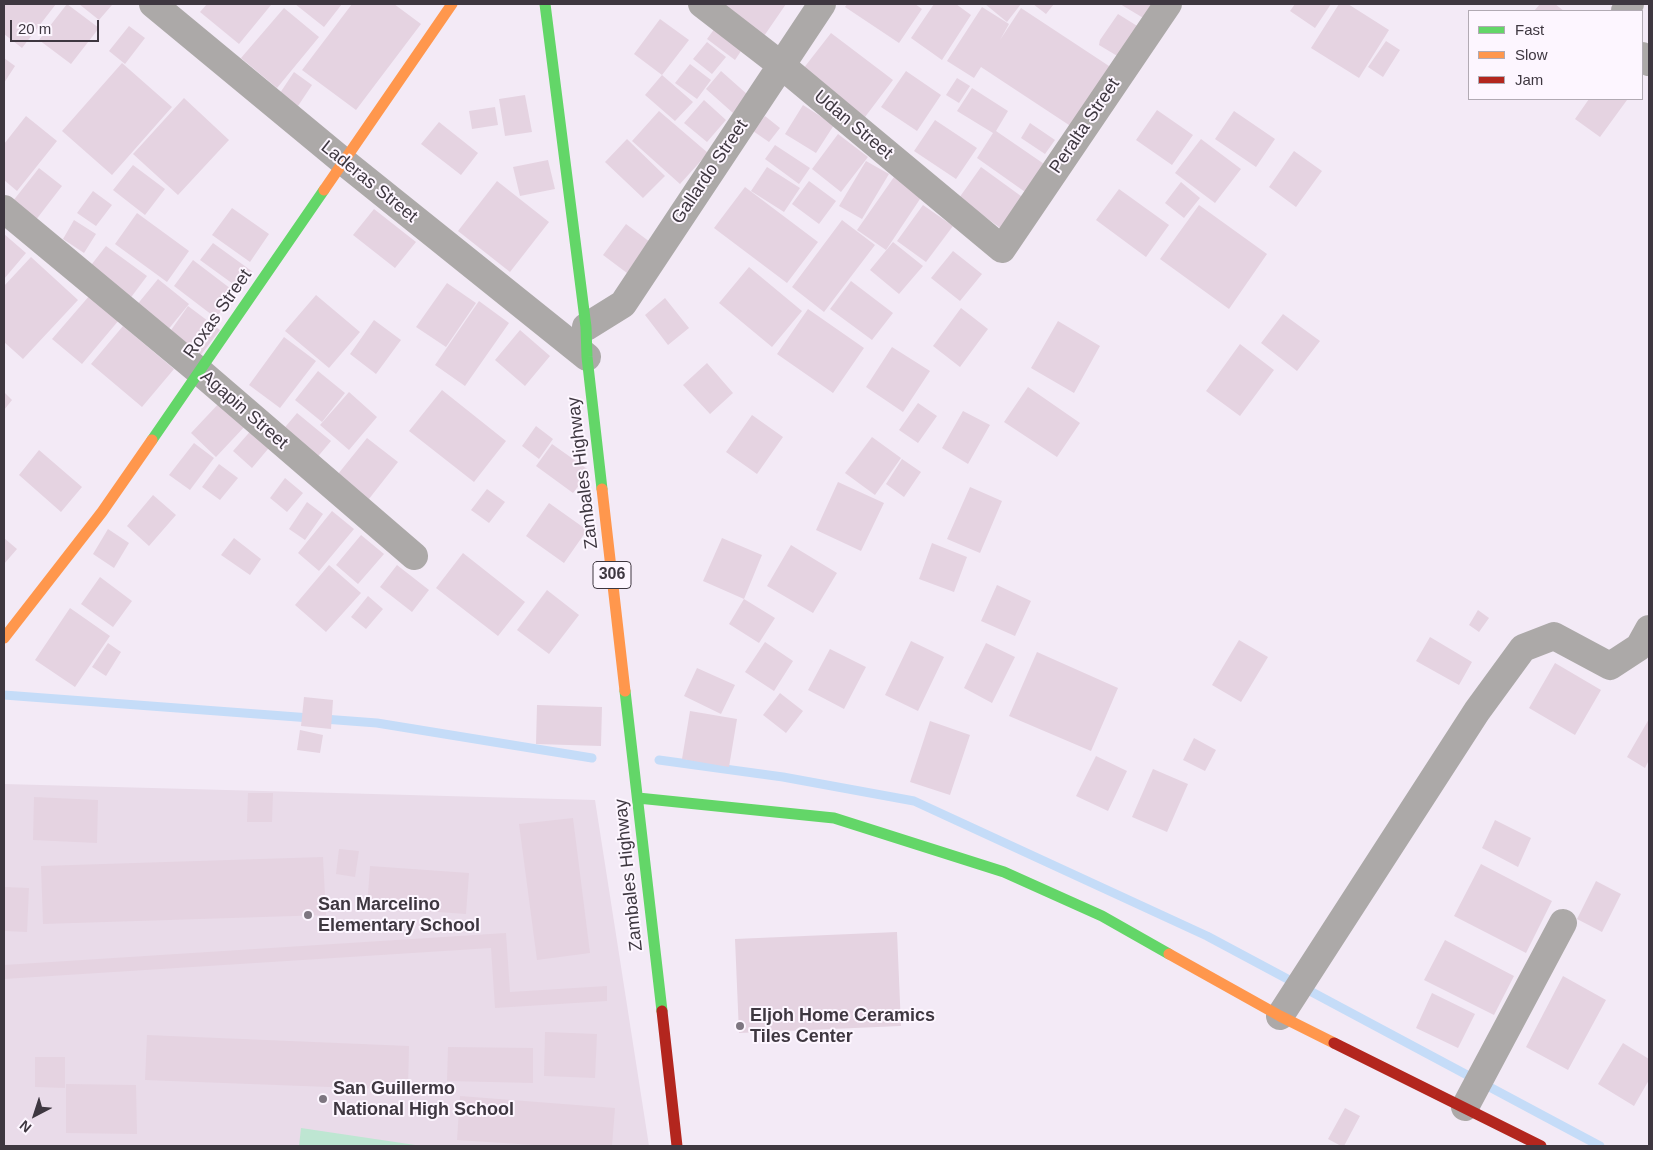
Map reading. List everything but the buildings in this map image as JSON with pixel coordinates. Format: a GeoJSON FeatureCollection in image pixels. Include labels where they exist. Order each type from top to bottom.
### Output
{"type":"FeatureCollection","features":[{"type":"Feature","properties":{"kind":"street","name":"Laderas Street"},"geometry":{"type":"LineString","coordinates":[[153,4],[344,162],[587,357]]}},
{"type":"Feature","properties":{"kind":"street","name":"Roxas Street"},"geometry":{"type":"LineString","coordinates":[[4,638],[102,512],[452,4]]}},
{"type":"Feature","properties":{"kind":"street","name":"Zambales Highway"},"geometry":{"type":"LineString","coordinates":[[545,4],[586,327],[587,357],[677,1146]]}},
{"type":"Feature","properties":{"kind":"street","name":"Udan Street"},"geometry":{"type":"LineString","coordinates":[[702,4],[781,65],[1002,249]]}},
{"type":"Feature","properties":{"kind":"street","name":"Gallardo Street"},"geometry":{"type":"LineString","coordinates":[[586,327],[622,304],[822,4]]}},
{"type":"Feature","properties":{"kind":"street","name":"Peralta Street"},"geometry":{"type":"LineString","coordinates":[[1002,249],[1168,4]]}},
{"type":"Feature","properties":{"kind":"street","name":"Agapin Street"},"geometry":{"type":"LineString","coordinates":[[4,209],[199,371],[414,556]]}},
{"type":"Feature","properties":{"kind":"street"},"geometry":{"type":"LineString","coordinates":[[1284,1009],[1477,711],[1523,648],[1554,636],[1610,666],[1639,646],[1649,628]]}},
{"type":"Feature","properties":{"kind":"street"},"geometry":{"type":"LineString","coordinates":[[638,798],[834,818],[1004,872],[1102,916],[1284,1009],[1470,1099],[1532,1144]]}},
{"type":"Feature","properties":{"kind":"street"},"geometry":{"type":"LineString","coordinates":[[1470,1099],[1563,923]]}},
{"type":"Feature","properties":{"kind":"shaded area","name":"San Marcelino Elementary School"},"geometry":{"type":"Polygon","coordinates":[[[4,784],[595,800],[649,1146],[4,1146],[4,784]]]}},
{"type":"Feature","properties":{"kind":"green space"},"geometry":{"type":"Polygon","coordinates":[[[301,1128],[422,1146],[299,1146],[301,1128]]]}},
{"type":"Feature","properties":{"kind":"waterway"},"geometry":{"type":"LineString","coordinates":[[4,695],[377,723],[592,758]]}},
{"type":"Feature","properties":{"kind":"waterway"},"geometry":{"type":"LineString","coordinates":[[659,760],[783,777],[914,801],[1207,936],[1600,1146]]}},
{"type":"Feature","properties":{"kind":"traffic: fast"},"geometry":{"type":"LineString","coordinates":[[545,4],[586,327],[587,357],[602,489]]}},
{"type":"Feature","properties":{"kind":"traffic: fast"},"geometry":{"type":"LineString","coordinates":[[152,440],[324,190]]}},
{"type":"Feature","properties":{"kind":"traffic: fast"},"geometry":{"type":"LineString","coordinates":[[625,691],[662,1011]]}},
{"type":"Feature","properties":{"kind":"traffic: fast"},"geometry":{"type":"LineString","coordinates":[[638,798],[834,818],[1004,872],[1102,916],[1169,954]]}},
{"type":"Feature","properties":{"kind":"traffic: slow"},"geometry":{"type":"LineString","coordinates":[[324,190],[452,4]]}},
{"type":"Feature","properties":{"kind":"traffic: slow"},"geometry":{"type":"LineString","coordinates":[[4,638],[102,512],[152,440]]}},
{"type":"Feature","properties":{"kind":"traffic: slow"},"geometry":{"type":"LineString","coordinates":[[602,489],[625,691]]}},
{"type":"Feature","properties":{"kind":"traffic: slow"},"geometry":{"type":"LineString","coordinates":[[1169,954],[1280,1016],[1334,1043]]}},
{"type":"Feature","properties":{"kind":"traffic: jam"},"geometry":{"type":"LineString","coordinates":[[662,1011],[677,1146]]}},
{"type":"Feature","properties":{"kind":"traffic: jam"},"geometry":{"type":"LineString","coordinates":[[1334,1043],[1541,1146]]}},
{"type":"Feature","properties":{"kind":"place","name":"San Marcelino Elementary School"},"geometry":{"type":"Point","coordinates":[308,915]}},
{"type":"Feature","properties":{"kind":"place","name":"Eljoh Home Ceramics Tiles Center"},"geometry":{"type":"Point","coordinates":[740,1026]}},
{"type":"Feature","properties":{"kind":"place","name":"San Guillermo National High School"},"geometry":{"type":"Point","coordinates":[323,1099]}}]}
